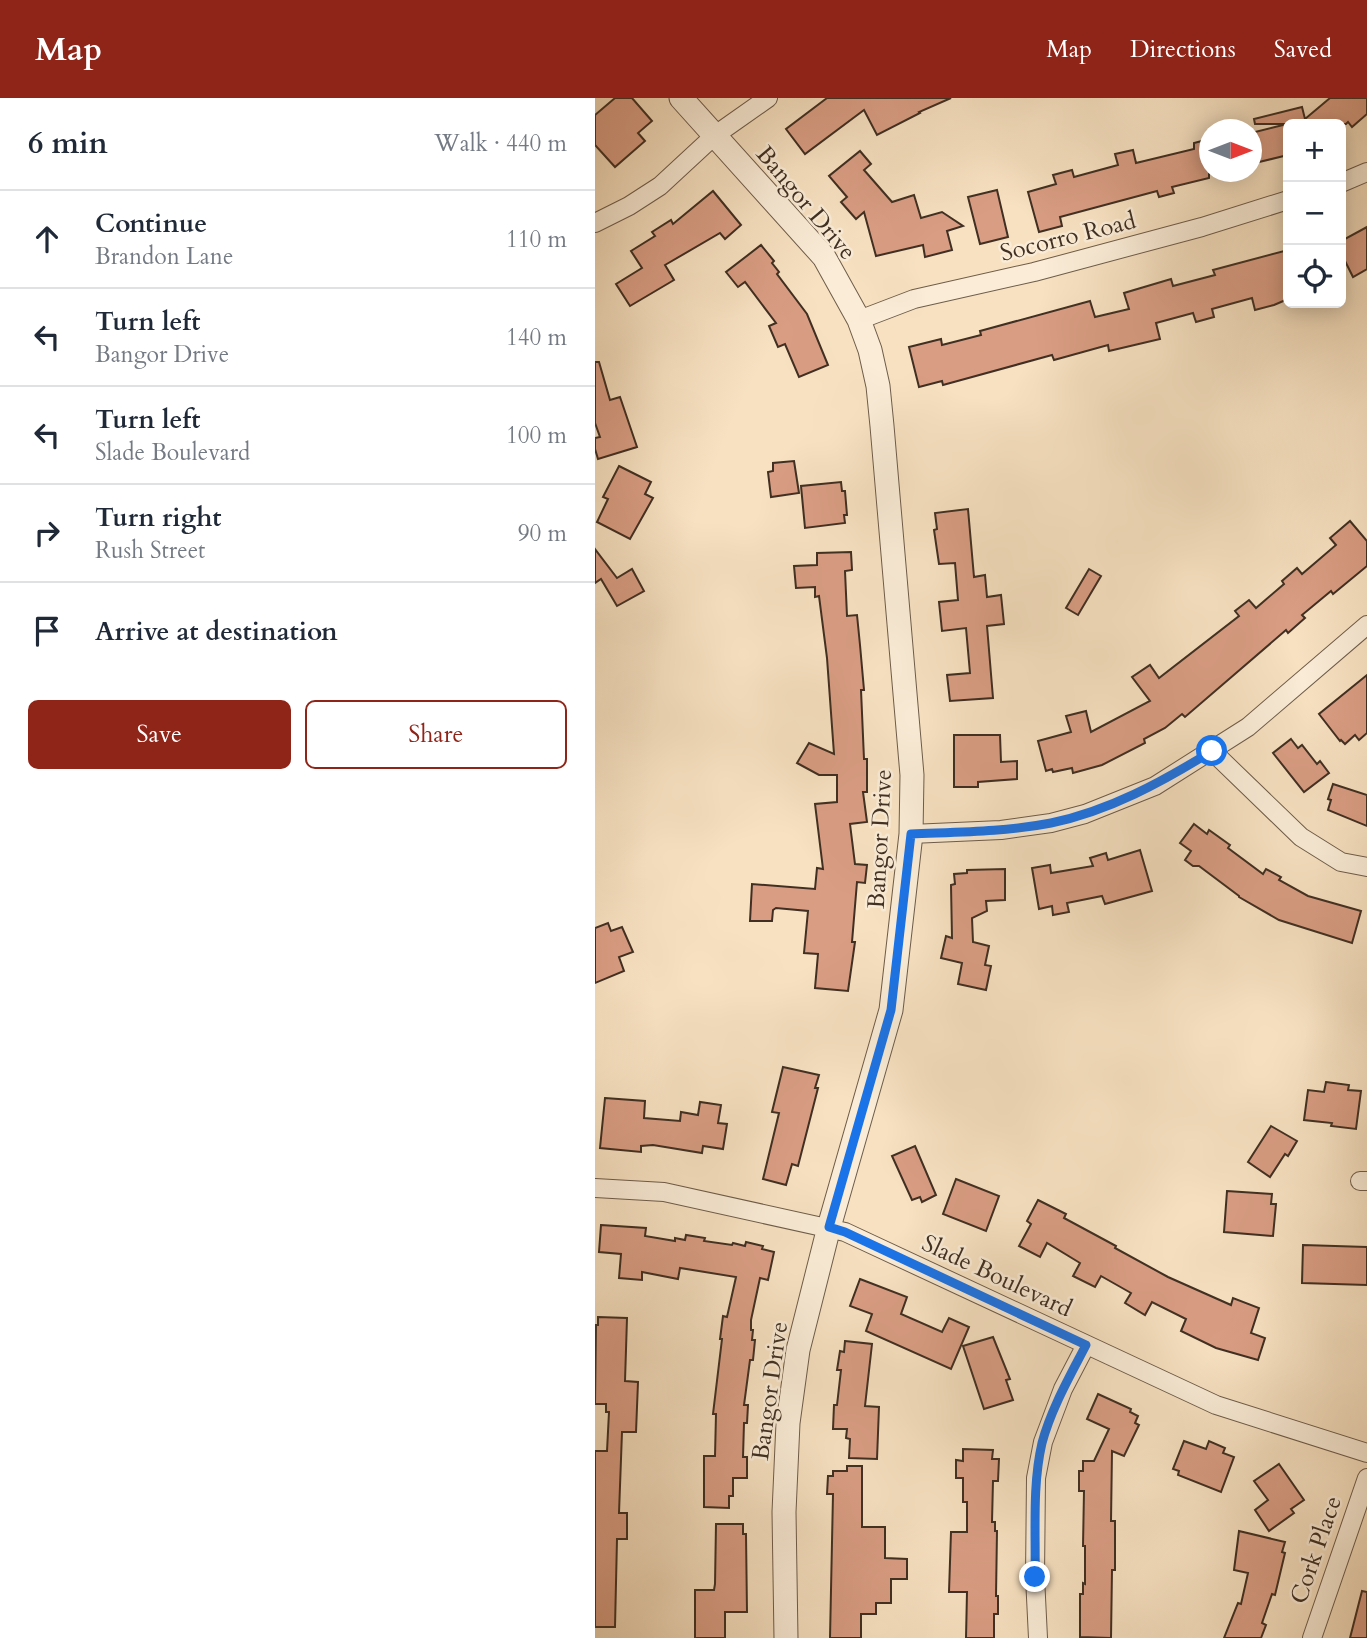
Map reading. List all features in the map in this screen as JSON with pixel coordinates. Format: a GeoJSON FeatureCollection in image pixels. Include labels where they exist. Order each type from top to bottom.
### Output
{"type":"FeatureCollection","features":[{"type":"Feature","properties":{"kind":"street","name":"Bangor Drive"},"geometry":{"type":"LineString","coordinates":[[681,98],[824,257],[859,320],[870,350],[878,386],[882,426],[912,775],[911,834],[891,1010],[829,1227],[798,1350],[787,1423],[783,1512],[786,1638]]}},
{"type":"Feature","properties":{"kind":"street"},"geometry":{"type":"LineString","coordinates":[[595,223],[660,186],[714,136],[768,98]]}},
{"type":"Feature","properties":{"kind":"street"},"geometry":{"type":"LineString","coordinates":[[1343,182],[1367,172]]}},
{"type":"Feature","properties":{"kind":"street","name":"Socorro Road"},"geometry":{"type":"LineString","coordinates":[[859,320],[914,299],[1047,269],[1202,227],[1283,202]]}},
{"type":"Feature","properties":{"kind":"street"},"geometry":{"type":"LineString","coordinates":[[911,834],[1001,830],[1051,823],[1085,814],[1155,786],[1248,727],[1367,625]]}},
{"type":"Feature","properties":{"kind":"street"},"geometry":{"type":"LineString","coordinates":[[1212,751],[1301,837],[1341,862],[1367,867]]}},
{"type":"Feature","properties":{"kind":"street","name":"Slade Boulevard"},"geometry":{"type":"LineString","coordinates":[[595,1188],[664,1192],[845,1232],[1216,1405],[1367,1453]]}},
{"type":"Feature","properties":{"kind":"street"},"geometry":{"type":"LineString","coordinates":[[1038,1638],[1035,1577],[1036,1478],[1043,1442],[1063,1388],[1086,1345]]}},
{"type":"Feature","properties":{"kind":"street","name":"Cork Place"},"geometry":{"type":"LineString","coordinates":[[1312,1638],[1367,1478]]}},
{"type":"Feature","properties":{"kind":"building"},"geometry":{"type":"Polygon","coordinates":[[[615,98],[632,98],[652,121],[638,133],[645,141],[615,167],[595,145],[595,115],[615,98]]]}},
{"type":"Feature","properties":{"kind":"building"},"geometry":{"type":"Polygon","coordinates":[[[827,98],[951,98],[877,135],[864,110],[805,154],[786,129],[827,98]]]}},
{"type":"Feature","properties":{"kind":"building"},"geometry":{"type":"Polygon","coordinates":[[[1330,98],[1367,98],[1367,114],[1352,127],[1348,122],[1346,124],[1346,119],[1305,119],[1330,98]]]}},
{"type":"Feature","properties":{"kind":"building"},"geometry":{"type":"Polygon","coordinates":[[[1302,107],[1305,119],[1283,119],[1283,124],[1262,124],[1262,119],[1254,119],[1302,107]]]}},
{"type":"Feature","properties":{"kind":"building"},"geometry":{"type":"Polygon","coordinates":[[[1283,125],[1283,156],[1262,161],[1262,130],[1283,125]]]}},
{"type":"Feature","properties":{"kind":"building"},"geometry":{"type":"Polygon","coordinates":[[[1199,142],[1199,180],[1172,187],[1174,193],[1159,197],[1157,191],[1060,217],[1062,226],[1039,232],[1028,192],[1056,184],[1053,175],[1072,170],[1074,177],[1118,165],[1115,154],[1133,150],[1136,163],[1194,149],[1194,143],[1199,142]]]}},
{"type":"Feature","properties":{"kind":"building"},"geometry":{"type":"Polygon","coordinates":[[[860,151],[871,164],[864,170],[892,202],[914,195],[921,218],[942,212],[963,226],[947,231],[952,250],[925,257],[923,245],[876,256],[864,212],[856,219],[841,202],[847,197],[829,176],[860,151]]]}},
{"type":"Feature","properties":{"kind":"building"},"geometry":{"type":"Polygon","coordinates":[[[997,190],[1008,237],[980,244],[968,197],[997,190]]]}},
{"type":"Feature","properties":{"kind":"building"},"geometry":{"type":"Polygon","coordinates":[[[713,191],[741,225],[725,239],[720,233],[665,265],[674,280],[630,306],[616,284],[642,268],[631,251],[655,236],[652,232],[671,220],[673,224],[713,191]]]}},
{"type":"Feature","properties":{"kind":"building"},"geometry":{"type":"Polygon","coordinates":[[[1367,227],[1367,269],[1353,277],[1346,263],[1346,238],[1367,227]]]}},
{"type":"Feature","properties":{"kind":"building"},"geometry":{"type":"Polygon","coordinates":[[[761,245],[774,261],[772,263],[779,272],[777,274],[807,314],[828,365],[799,377],[785,344],[778,347],[769,326],[776,323],[745,282],[738,287],[726,272],[761,245]]]}},
{"type":"Feature","properties":{"kind":"building"},"geometry":{"type":"Polygon","coordinates":[[[1283,251],[1283,301],[1255,310],[1252,298],[1212,309],[1214,317],[1196,322],[1193,313],[1156,323],[1160,339],[1109,351],[1108,345],[1054,360],[1052,355],[943,385],[942,381],[919,387],[909,347],[941,339],[942,345],[981,335],[980,331],[1090,301],[1095,317],[1129,309],[1124,293],[1171,279],[1173,286],[1215,275],[1213,270],[1283,251]]]}},
{"type":"Feature","properties":{"kind":"building"},"geometry":{"type":"Polygon","coordinates":[[[595,362],[599,362],[610,400],[620,397],[637,447],[598,459],[595,449],[595,438],[600,437],[595,423],[595,362]]]}},
{"type":"Feature","properties":{"kind":"building"},"geometry":{"type":"Polygon","coordinates":[[[794,461],[799,493],[771,497],[768,472],[773,471],[773,463],[794,461]]]}},
{"type":"Feature","properties":{"kind":"building"},"geometry":{"type":"Polygon","coordinates":[[[619,466],[651,482],[645,494],[653,498],[630,539],[597,522],[608,499],[603,497],[619,466]]]}},
{"type":"Feature","properties":{"kind":"building"},"geometry":{"type":"Polygon","coordinates":[[[841,482],[842,491],[845,491],[845,523],[805,528],[801,486],[841,482]]]}},
{"type":"Feature","properties":{"kind":"building"},"geometry":{"type":"Polygon","coordinates":[[[968,509],[974,577],[985,575],[987,597],[1001,595],[1004,624],[987,626],[993,698],[950,701],[947,675],[970,673],[966,628],[942,631],[939,602],[958,600],[955,563],[939,564],[934,530],[937,529],[935,513],[968,509]]]}},
{"type":"Feature","properties":{"kind":"building"},"geometry":{"type":"Polygon","coordinates":[[[1350,521],[1367,541],[1367,566],[1302,615],[1305,618],[1288,633],[1286,630],[1185,717],[1182,714],[1165,728],[1144,739],[1145,743],[1102,765],[1073,773],[1072,768],[1046,771],[1038,741],[1071,732],[1066,716],[1086,711],[1091,732],[1150,701],[1132,677],[1150,665],[1159,678],[1239,616],[1235,611],[1249,600],[1256,608],[1284,584],[1282,581],[1297,568],[1302,574],[1336,545],[1330,538],[1350,521]]]}},
{"type":"Feature","properties":{"kind":"building"},"geometry":{"type":"Polygon","coordinates":[[[595,549],[617,578],[632,569],[644,591],[617,606],[601,579],[595,583],[595,549]]]}},
{"type":"Feature","properties":{"kind":"building"},"geometry":{"type":"Polygon","coordinates":[[[851,552],[852,570],[845,571],[847,616],[857,615],[860,645],[864,690],[861,690],[864,759],[867,759],[867,792],[863,792],[867,822],[850,824],[855,864],[867,865],[865,883],[857,882],[852,942],[855,942],[848,991],[815,988],[818,954],[804,953],[808,911],[776,908],[773,910],[772,921],[750,921],[752,884],[815,889],[817,868],[823,869],[815,804],[837,802],[837,775],[819,775],[797,763],[809,743],[834,754],[827,658],[819,596],[815,597],[815,587],[796,588],[794,566],[817,565],[817,553],[851,552]]]}},
{"type":"Feature","properties":{"kind":"building"},"geometry":{"type":"Polygon","coordinates":[[[1089,569],[1101,576],[1078,615],[1066,608],[1089,569]]]}},
{"type":"Feature","properties":{"kind":"building"},"geometry":{"type":"Polygon","coordinates":[[[1367,675],[1367,733],[1359,740],[1355,735],[1345,744],[1319,714],[1367,675]]]}},
{"type":"Feature","properties":{"kind":"building"},"geometry":{"type":"Polygon","coordinates":[[[954,735],[1000,735],[1001,762],[1017,761],[1017,779],[978,782],[978,787],[954,787],[954,735]]]}},
{"type":"Feature","properties":{"kind":"building"},"geometry":{"type":"Polygon","coordinates":[[[1291,739],[1298,748],[1302,745],[1317,764],[1320,761],[1329,773],[1304,792],[1273,753],[1291,739]]]}},
{"type":"Feature","properties":{"kind":"building"},"geometry":{"type":"Polygon","coordinates":[[[1333,784],[1367,795],[1367,826],[1328,810],[1333,784]]]}},
{"type":"Feature","properties":{"kind":"building"},"geometry":{"type":"Polygon","coordinates":[[[1194,824],[1207,834],[1209,830],[1230,845],[1228,848],[1263,874],[1266,869],[1281,877],[1279,880],[1308,896],[1361,911],[1352,943],[1279,920],[1239,897],[1199,866],[1193,866],[1185,860],[1191,851],[1180,843],[1194,824]]]}},
{"type":"Feature","properties":{"kind":"building"},"geometry":{"type":"Polygon","coordinates":[[[1140,850],[1152,891],[1105,904],[1102,896],[1067,903],[1069,912],[1053,915],[1052,906],[1039,909],[1032,868],[1050,865],[1051,873],[1093,866],[1090,858],[1106,853],[1108,860],[1140,850]]]}},
{"type":"Feature","properties":{"kind":"building"},"geometry":{"type":"Polygon","coordinates":[[[1005,869],[1005,900],[986,901],[987,911],[972,918],[973,942],[989,946],[985,965],[991,966],[986,990],[958,984],[962,963],[941,958],[946,936],[952,938],[951,885],[955,884],[954,874],[967,873],[967,870],[1005,869]]]}},
{"type":"Feature","properties":{"kind":"building"},"geometry":{"type":"Polygon","coordinates":[[[608,923],[611,931],[622,927],[633,952],[619,957],[624,971],[595,983],[595,928],[608,923]]]}},
{"type":"Feature","properties":{"kind":"building"},"geometry":{"type":"Polygon","coordinates":[[[783,1067],[819,1075],[798,1166],[792,1164],[786,1185],[763,1179],[779,1113],[772,1112],[783,1067]]]}},
{"type":"Feature","properties":{"kind":"building"},"geometry":{"type":"Polygon","coordinates":[[[1326,1082],[1349,1085],[1348,1090],[1361,1091],[1356,1129],[1304,1120],[1308,1090],[1324,1092],[1326,1082]]]}},
{"type":"Feature","properties":{"kind":"building"},"geometry":{"type":"Polygon","coordinates":[[[605,1098],[645,1101],[644,1118],[680,1121],[681,1112],[698,1115],[700,1102],[721,1105],[718,1123],[727,1124],[723,1149],[703,1146],[702,1153],[653,1145],[641,1146],[641,1152],[600,1148],[605,1098]]]}},
{"type":"Feature","properties":{"kind":"building"},"geometry":{"type":"Polygon","coordinates":[[[1271,1126],[1297,1141],[1270,1177],[1248,1162],[1271,1126]]]}},
{"type":"Feature","properties":{"kind":"building"},"geometry":{"type":"Polygon","coordinates":[[[915,1146],[936,1195],[922,1202],[920,1197],[912,1200],[892,1156],[915,1146]]]}},
{"type":"Feature","properties":{"kind":"building"},"geometry":{"type":"Polygon","coordinates":[[[956,1179],[999,1196],[986,1231],[943,1214],[956,1179]]]}},
{"type":"Feature","properties":{"kind":"building"},"geometry":{"type":"Polygon","coordinates":[[[1227,1191],[1272,1194],[1271,1204],[1276,1204],[1273,1236],[1224,1232],[1227,1191]]]}},
{"type":"Feature","properties":{"kind":"building"},"geometry":{"type":"Polygon","coordinates":[[[1038,1200],[1066,1214],[1064,1218],[1168,1277],[1231,1305],[1233,1298],[1259,1308],[1251,1333],[1265,1338],[1258,1360],[1216,1348],[1181,1331],[1186,1319],[1152,1302],[1145,1315],[1125,1303],[1131,1293],[1101,1276],[1095,1287],[1073,1276],[1080,1263],[1047,1243],[1040,1257],[1019,1246],[1031,1224],[1027,1221],[1038,1200]]]}},
{"type":"Feature","properties":{"kind":"building"},"geometry":{"type":"Polygon","coordinates":[[[601,1225],[646,1228],[645,1236],[675,1241],[675,1238],[685,1240],[686,1235],[732,1245],[745,1246],[746,1242],[774,1252],[768,1280],[760,1278],[751,1320],[752,1340],[755,1340],[744,1405],[748,1405],[747,1423],[744,1423],[743,1457],[747,1457],[747,1478],[733,1478],[733,1496],[729,1496],[729,1508],[704,1507],[704,1456],[715,1456],[716,1414],[713,1414],[720,1339],[723,1316],[727,1317],[736,1277],[680,1268],[678,1279],[642,1272],[642,1280],[619,1278],[621,1254],[599,1252],[601,1225]]]}},
{"type":"Feature","properties":{"kind":"building"},"geometry":{"type":"Polygon","coordinates":[[[1303,1245],[1367,1247],[1367,1285],[1302,1283],[1303,1245]]]}},
{"type":"Feature","properties":{"kind":"building"},"geometry":{"type":"Polygon","coordinates":[[[860,1279],[907,1297],[901,1314],[942,1332],[949,1318],[969,1327],[951,1369],[866,1331],[872,1314],[850,1306],[860,1279]]]}},
{"type":"Feature","properties":{"kind":"building"},"geometry":{"type":"Polygon","coordinates":[[[598,1317],[627,1318],[625,1381],[638,1382],[636,1432],[622,1432],[619,1513],[627,1513],[627,1539],[617,1539],[615,1627],[595,1627],[595,1451],[607,1451],[609,1412],[606,1412],[606,1404],[595,1404],[598,1317]]]}},
{"type":"Feature","properties":{"kind":"building"},"geometry":{"type":"Polygon","coordinates":[[[993,1337],[1010,1379],[1006,1380],[1013,1400],[984,1409],[963,1346],[993,1337]]]}},
{"type":"Feature","properties":{"kind":"building"},"geometry":{"type":"Polygon","coordinates":[[[845,1341],[872,1344],[865,1406],[879,1407],[877,1459],[849,1458],[850,1439],[846,1438],[847,1429],[833,1429],[834,1405],[837,1405],[841,1370],[837,1370],[840,1351],[844,1352],[845,1341]]]}},
{"type":"Feature","properties":{"kind":"building"},"geometry":{"type":"Polygon","coordinates":[[[1098,1394],[1131,1409],[1130,1412],[1138,1416],[1135,1423],[1139,1425],[1124,1456],[1112,1451],[1111,1521],[1115,1521],[1115,1570],[1112,1570],[1111,1638],[1080,1637],[1080,1594],[1083,1594],[1083,1583],[1085,1584],[1085,1546],[1084,1491],[1079,1491],[1079,1471],[1083,1471],[1083,1461],[1094,1461],[1109,1429],[1087,1419],[1098,1394]]]}},
{"type":"Feature","properties":{"kind":"building"},"geometry":{"type":"Polygon","coordinates":[[[1184,1441],[1206,1449],[1209,1441],[1225,1448],[1223,1453],[1234,1457],[1221,1492],[1178,1475],[1179,1471],[1173,1469],[1184,1441]]]}},
{"type":"Feature","properties":{"kind":"building"},"geometry":{"type":"Polygon","coordinates":[[[963,1449],[993,1450],[992,1459],[999,1459],[998,1481],[993,1481],[992,1522],[995,1522],[997,1531],[998,1596],[998,1614],[994,1614],[994,1638],[966,1638],[967,1592],[949,1592],[951,1532],[967,1532],[967,1502],[963,1502],[963,1478],[956,1478],[956,1460],[963,1461],[963,1449]]]}},
{"type":"Feature","properties":{"kind":"building"},"geometry":{"type":"Polygon","coordinates":[[[1279,1464],[1304,1500],[1291,1509],[1294,1513],[1269,1531],[1255,1510],[1268,1500],[1254,1481],[1279,1464]]]}},
{"type":"Feature","properties":{"kind":"building"},"geometry":{"type":"Polygon","coordinates":[[[847,1466],[862,1466],[862,1527],[885,1527],[885,1558],[907,1559],[907,1579],[891,1579],[891,1603],[876,1603],[876,1614],[861,1614],[861,1638],[830,1638],[833,1494],[827,1494],[828,1476],[833,1476],[833,1471],[847,1471],[847,1466]]]}},
{"type":"Feature","properties":{"kind":"building"},"geometry":{"type":"Polygon","coordinates":[[[716,1524],[743,1524],[743,1534],[746,1534],[747,1612],[725,1612],[725,1638],[695,1638],[695,1590],[714,1590],[716,1524]]]}},
{"type":"Feature","properties":{"kind":"building"},"geometry":{"type":"Polygon","coordinates":[[[1239,1531],[1285,1542],[1275,1595],[1272,1594],[1262,1623],[1266,1625],[1261,1638],[1224,1638],[1238,1603],[1241,1604],[1248,1573],[1234,1570],[1239,1531]]]}},
{"type":"Feature","properties":{"kind":"building"},"geometry":{"type":"Polygon","coordinates":[[[1362,1591],[1367,1592],[1367,1638],[1350,1638],[1362,1591]]]}},
{"type":"Feature","properties":{"kind":"route"},"geometry":{"type":"LineString","coordinates":[[1035,1577],[1036,1478],[1043,1442],[1063,1388],[1086,1345],[845,1232],[829,1227],[891,1010],[911,834],[1001,830],[1051,823],[1085,814],[1155,786],[1212,751]]}}]}
